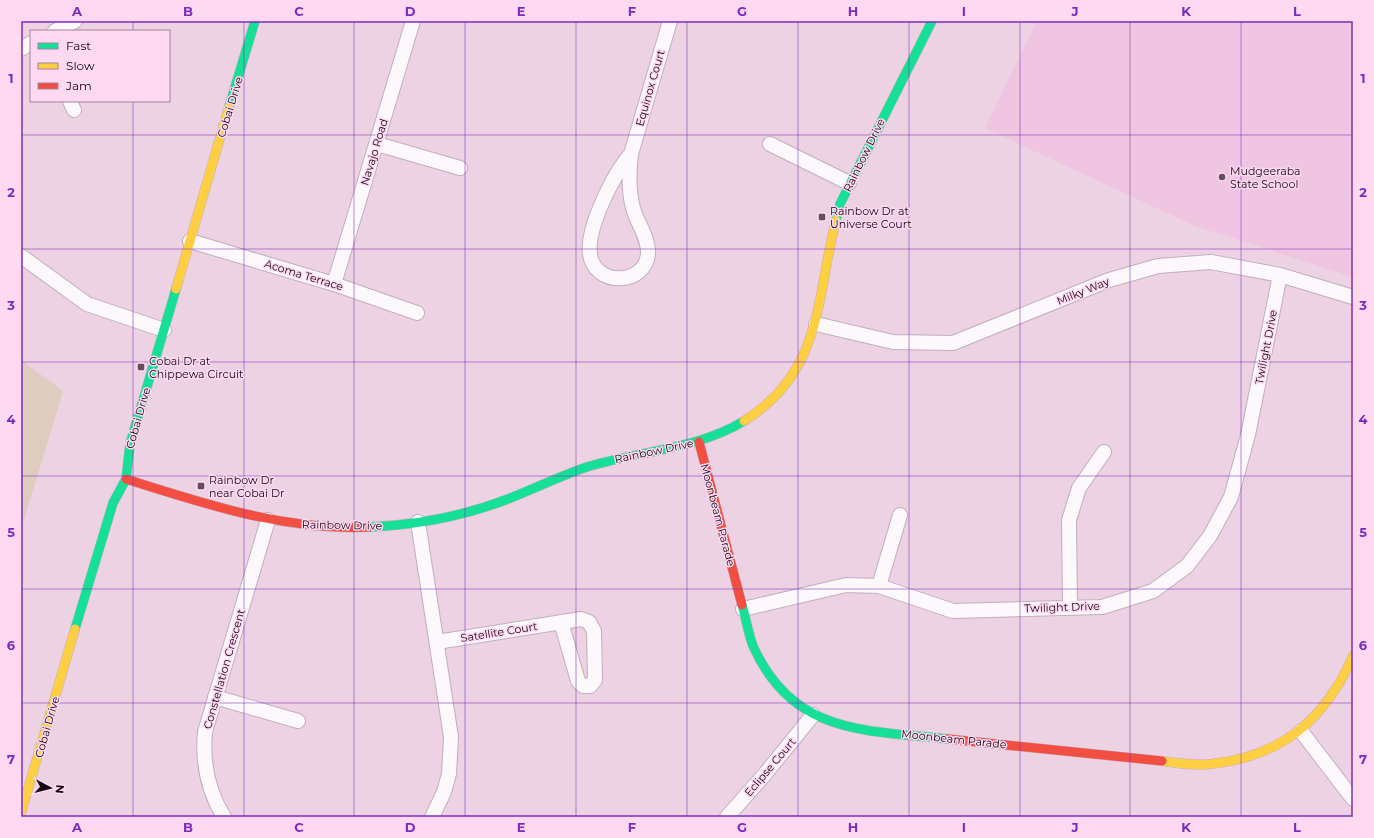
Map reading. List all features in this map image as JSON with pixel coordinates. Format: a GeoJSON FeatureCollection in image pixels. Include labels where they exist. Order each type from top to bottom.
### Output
{"type":"FeatureCollection","features":[{"type":"Feature","properties":{"kind":"street"},"geometry":{"type":"LineString","coordinates":[[57,30],[76,21]]}},
{"type":"Feature","properties":{"kind":"street","name":"Cobai Drive"},"geometry":{"type":"LineString","coordinates":[[21,813],[113,503],[126,479],[130,444],[255,21]]}},
{"type":"Feature","properties":{"kind":"street","name":"Navajo Road"},"geometry":{"type":"LineString","coordinates":[[334,284],[413,21]]}},
{"type":"Feature","properties":{"kind":"street","name":"Equinox Court"},"geometry":{"type":"LineString","coordinates":[[631,154],[623,163],[591,234],[590,251],[592,260],[602,274],[621,279],[637,274],[646,262],[648,253],[647,243],[635,215],[630,197],[629,184],[631,154],[670,21]]}},
{"type":"Feature","properties":{"kind":"street","name":"Rainbow Drive"},"geometry":{"type":"LineString","coordinates":[[126,479],[268,520],[317,527],[386,526],[418,522],[489,506],[528,491],[559,476],[597,464],[699,442],[731,430],[750,418],[770,402],[796,370],[806,350],[816,324],[835,221],[849,183],[932,21]]}},
{"type":"Feature","properties":{"kind":"street"},"geometry":{"type":"LineString","coordinates":[[21,49],[30,44]]}},
{"type":"Feature","properties":{"kind":"street"},"geometry":{"type":"LineString","coordinates":[[377,144],[460,168]]}},
{"type":"Feature","properties":{"kind":"street"},"geometry":{"type":"LineString","coordinates":[[770,144],[849,183]]}},
{"type":"Feature","properties":{"kind":"street","name":"Acoma Terrace"},"geometry":{"type":"LineString","coordinates":[[190,241],[334,284],[417,313]]}},
{"type":"Feature","properties":{"kind":"street"},"geometry":{"type":"LineString","coordinates":[[21,256],[87,304],[164,330]]}},
{"type":"Feature","properties":{"kind":"street","name":"Milky Way"},"geometry":{"type":"LineString","coordinates":[[816,324],[893,342],[953,343],[1110,280],[1158,266],[1211,262],[1280,275],[1353,297]]}},
{"type":"Feature","properties":{"kind":"street","name":"Twilight Drive"},"geometry":{"type":"LineString","coordinates":[[743,609],[846,585],[879,586],[953,611],[1070,606],[1102,607],[1153,591],[1187,566],[1210,536],[1231,497],[1248,436],[1280,275]]}},
{"type":"Feature","properties":{"kind":"street","name":"Moonbeam Parade"},"geometry":{"type":"LineString","coordinates":[[699,442],[753,645],[766,669],[784,693],[813,715],[853,729],[1170,762],[1210,764],[1259,754],[1301,731],[1326,706],[1345,677],[1353,656]]}},
{"type":"Feature","properties":{"kind":"street"},"geometry":{"type":"LineString","coordinates":[[1070,606],[1068,520],[1079,488],[1104,452]]}},
{"type":"Feature","properties":{"kind":"street"},"geometry":{"type":"LineString","coordinates":[[879,586],[900,515]]}},
{"type":"Feature","properties":{"kind":"street","name":"Constellation Crescent"},"geometry":{"type":"LineString","coordinates":[[224,817],[210,787],[203,749],[205,732],[268,520]]}},
{"type":"Feature","properties":{"kind":"street"},"geometry":{"type":"LineString","coordinates":[[418,522],[451,737],[449,774],[444,792],[432,817]]}},
{"type":"Feature","properties":{"kind":"street","name":"Satellite Court"},"geometry":{"type":"LineString","coordinates":[[437,642],[561,622]]}},
{"type":"Feature","properties":{"kind":"street"},"geometry":{"type":"LineString","coordinates":[[215,697],[298,721]]}},
{"type":"Feature","properties":{"kind":"street","name":"Eclipse Court"},"geometry":{"type":"LineString","coordinates":[[727,817],[765,774],[813,715]]}},
{"type":"Feature","properties":{"kind":"street"},"geometry":{"type":"LineString","coordinates":[[1301,731],[1353,800]]}},
{"type":"Feature","properties":{"kind":"shaded area","name":"Mudgeeraba State School"},"geometry":{"type":"Polygon","coordinates":[[[1037,21],[1353,21],[1353,277],[1195,226],[985,128],[1037,21]]]}},
{"type":"Feature","properties":{"kind":"shaded area"},"geometry":{"type":"Polygon","coordinates":[[[21,360],[63,391],[21,530],[21,360]]]}},
{"type":"Feature","properties":{"kind":"traffic: fast"},"geometry":{"type":"LineString","coordinates":[[229,107],[255,21]]}},
{"type":"Feature","properties":{"kind":"traffic: fast"},"geometry":{"type":"LineString","coordinates":[[836,220],[840,204],[932,21]]}},
{"type":"Feature","properties":{"kind":"traffic: fast"},"geometry":{"type":"LineString","coordinates":[[75,629],[113,503],[126,479],[130,444],[176,289]]}},
{"type":"Feature","properties":{"kind":"traffic: fast"},"geometry":{"type":"LineString","coordinates":[[369,527],[422,522],[457,515],[508,499],[559,477],[590,466],[689,444],[708,438],[744,421]]}},
{"type":"Feature","properties":{"kind":"traffic: fast"},"geometry":{"type":"LineString","coordinates":[[742,605],[753,646],[769,675],[789,697],[810,712],[834,722],[860,729],[948,739]]}},
{"type":"Feature","properties":{"kind":"traffic: slow"},"geometry":{"type":"LineString","coordinates":[[176,289],[229,107]]}},
{"type":"Feature","properties":{"kind":"traffic: slow"},"geometry":{"type":"LineString","coordinates":[[744,421],[770,401],[789,380],[803,356],[819,305],[836,220]]}},
{"type":"Feature","properties":{"kind":"traffic: slow"},"geometry":{"type":"LineString","coordinates":[[21,813],[75,629]]}},
{"type":"Feature","properties":{"kind":"traffic: slow"},"geometry":{"type":"LineString","coordinates":[[1162,761],[1204,765],[1235,760],[1258,753],[1279,744],[1298,731],[1329,699],[1342,679],[1353,656]]}},
{"type":"Feature","properties":{"kind":"traffic: jam"},"geometry":{"type":"LineString","coordinates":[[699,442],[742,605]]}},
{"type":"Feature","properties":{"kind":"traffic: jam"},"geometry":{"type":"LineString","coordinates":[[126,479],[185,498],[246,514],[276,520],[307,525],[369,527]]}},
{"type":"Feature","properties":{"kind":"traffic: jam"},"geometry":{"type":"LineString","coordinates":[[948,739],[1162,761]]}},
{"type":"Feature","properties":{"kind":"place","name":"Mudgeeraba State School"},"geometry":{"type":"Point","coordinates":[1222,177]}},
{"type":"Feature","properties":{"kind":"place","name":"Rainbow Dr at Universe Court"},"geometry":{"type":"Point","coordinates":[822,217]}},
{"type":"Feature","properties":{"kind":"place","name":"Cobai Dr at Chippewa Circuit"},"geometry":{"type":"Point","coordinates":[141,367]}},
{"type":"Feature","properties":{"kind":"place","name":"Rainbow Dr near Cobai Dr"},"geometry":{"type":"Point","coordinates":[201,486]}}]}
